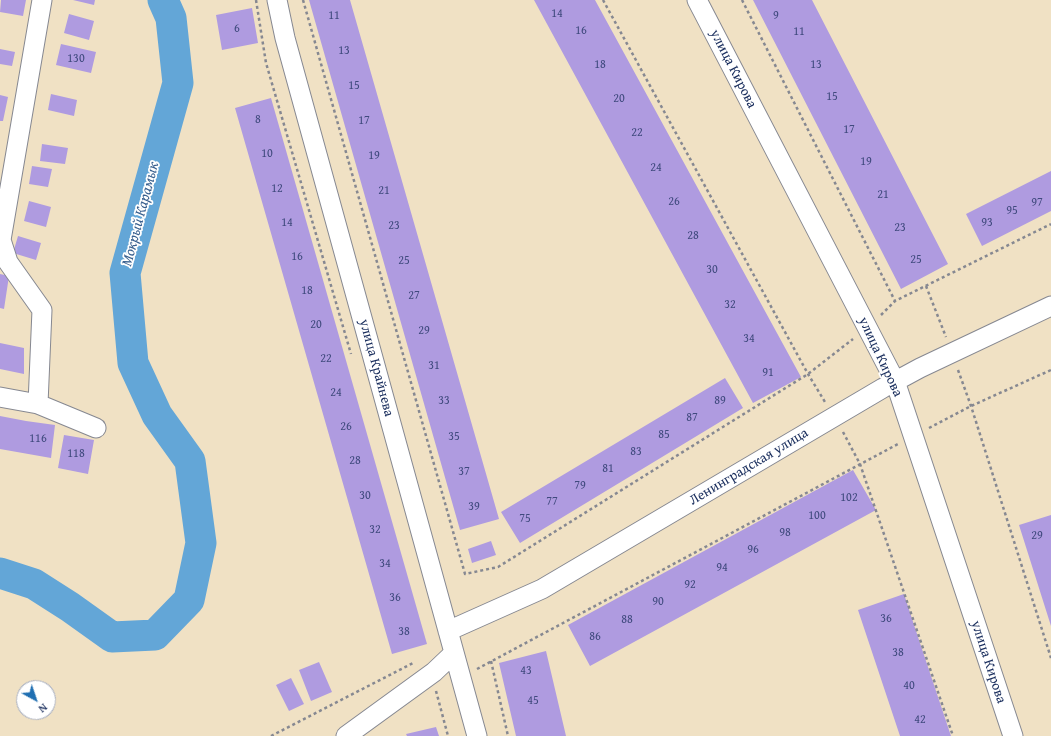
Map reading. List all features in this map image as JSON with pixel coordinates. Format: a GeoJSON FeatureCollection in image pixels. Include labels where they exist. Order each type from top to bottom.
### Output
{"type":"FeatureCollection","features":[{"type":"Feature","properties":{"kind":"street"},"geometry":{"type":"LineString","coordinates":[[38,404],[42,310],[8,262],[0,240],[42,0]]}},
{"type":"Feature","properties":{"kind":"street","name":"улица Крайнева"},"geometry":{"type":"LineString","coordinates":[[277,0],[285,38],[455,628],[454,653],[478,736]]}},
{"type":"Feature","properties":{"kind":"street","name":"улица Кирова"},"geometry":{"type":"LineString","coordinates":[[697,0],[894,381],[1013,736]]}},
{"type":"Feature","properties":{"kind":"street","name":"Ленинградская улица"},"geometry":{"type":"LineString","coordinates":[[455,628],[542,589],[894,381],[1051,306]]}},
{"type":"Feature","properties":{"kind":"street"},"geometry":{"type":"LineString","coordinates":[[0,397],[38,404],[96,428]]}},
{"type":"Feature","properties":{"kind":"street"},"geometry":{"type":"LineString","coordinates":[[346,736],[430,675],[454,653]]}},
{"type":"Feature","properties":{"kind":"path"},"geometry":{"type":"LineString","coordinates":[[256,0],[266,63],[353,361]]}},
{"type":"Feature","properties":{"kind":"path"},"geometry":{"type":"LineString","coordinates":[[303,0],[465,574],[498,566],[808,374],[867,328],[895,301],[1051,224]]}},
{"type":"Feature","properties":{"kind":"path"},"geometry":{"type":"LineString","coordinates":[[603,0],[808,374],[860,464],[953,736]]}},
{"type":"Feature","properties":{"kind":"path"},"geometry":{"type":"LineString","coordinates":[[742,0],[895,301]]}},
{"type":"Feature","properties":{"kind":"path"},"geometry":{"type":"LineString","coordinates":[[926,286],[971,406],[1051,658]]}},
{"type":"Feature","properties":{"kind":"path"},"geometry":{"type":"LineString","coordinates":[[461,677],[913,436],[971,406],[1051,370]]}},
{"type":"Feature","properties":{"kind":"path"},"geometry":{"type":"LineString","coordinates":[[271,736],[418,660]]}},
{"type":"Feature","properties":{"kind":"path"},"geometry":{"type":"LineString","coordinates":[[490,661],[508,736]]}},
{"type":"Feature","properties":{"kind":"path"},"geometry":{"type":"LineString","coordinates":[[430,675],[439,699],[448,736]]}},
{"type":"Feature","properties":{"kind":"building"},"geometry":{"type":"Polygon","coordinates":[[[1,0],[26,0],[23,16],[0,12],[1,0]]]}},
{"type":"Feature","properties":{"kind":"building"},"geometry":{"type":"Polygon","coordinates":[[[73,0],[95,0],[94,5],[73,0]]]}},
{"type":"Feature","properties":{"kind":"building"},"geometry":{"type":"Polygon","coordinates":[[[309,0],[350,0],[499,519],[460,530],[309,0]]]}},
{"type":"Feature","properties":{"kind":"building"},"geometry":{"type":"Polygon","coordinates":[[[534,0],[595,0],[801,377],[753,403],[534,0]]]}},
{"type":"Feature","properties":{"kind":"building"},"geometry":{"type":"Polygon","coordinates":[[[753,0],[812,0],[948,264],[901,289],[753,0]]]}},
{"type":"Feature","properties":{"kind":"building"},"geometry":{"type":"Polygon","coordinates":[[[252,8],[258,43],[222,50],[216,15],[252,8]]]}},
{"type":"Feature","properties":{"kind":"building"},"geometry":{"type":"Polygon","coordinates":[[[69,14],[94,21],[89,40],[64,33],[69,14]]]}},
{"type":"Feature","properties":{"kind":"building"},"geometry":{"type":"Polygon","coordinates":[[[61,44],[96,52],[91,73],[56,65],[61,44]]]}},
{"type":"Feature","properties":{"kind":"building"},"geometry":{"type":"Polygon","coordinates":[[[0,49],[15,52],[12,66],[0,64],[0,49]]]}},
{"type":"Feature","properties":{"kind":"building"},"geometry":{"type":"Polygon","coordinates":[[[51,94],[77,100],[74,116],[48,110],[51,94]]]}},
{"type":"Feature","properties":{"kind":"building"},"geometry":{"type":"Polygon","coordinates":[[[0,95],[8,97],[3,121],[0,121],[0,95]]]}},
{"type":"Feature","properties":{"kind":"building"},"geometry":{"type":"Polygon","coordinates":[[[271,98],[427,644],[392,654],[235,108],[271,98]]]}},
{"type":"Feature","properties":{"kind":"building"},"geometry":{"type":"Polygon","coordinates":[[[42,144],[68,148],[65,164],[40,161],[42,144]]]}},
{"type":"Feature","properties":{"kind":"building"},"geometry":{"type":"Polygon","coordinates":[[[32,166],[52,169],[48,187],[29,184],[32,166]]]}},
{"type":"Feature","properties":{"kind":"building"},"geometry":{"type":"Polygon","coordinates":[[[1051,171],[1051,211],[982,246],[966,214],[1051,171]]]}},
{"type":"Feature","properties":{"kind":"building"},"geometry":{"type":"Polygon","coordinates":[[[29,201],[51,207],[46,227],[24,221],[29,201]]]}},
{"type":"Feature","properties":{"kind":"building"},"geometry":{"type":"Polygon","coordinates":[[[18,236],[41,243],[36,260],[13,253],[18,236]]]}},
{"type":"Feature","properties":{"kind":"building"},"geometry":{"type":"Polygon","coordinates":[[[0,274],[9,276],[4,309],[0,308],[0,274]]]}},
{"type":"Feature","properties":{"kind":"building"},"geometry":{"type":"Polygon","coordinates":[[[0,343],[24,348],[24,374],[0,369],[0,343]]]}},
{"type":"Feature","properties":{"kind":"building"},"geometry":{"type":"Polygon","coordinates":[[[725,378],[743,408],[520,543],[501,512],[725,378]]]}},
{"type":"Feature","properties":{"kind":"building"},"geometry":{"type":"Polygon","coordinates":[[[0,416],[55,425],[51,458],[0,449],[0,416]]]}},
{"type":"Feature","properties":{"kind":"building"},"geometry":{"type":"Polygon","coordinates":[[[64,435],[94,440],[88,474],[58,468],[64,435]]]}},
{"type":"Feature","properties":{"kind":"building"},"geometry":{"type":"Polygon","coordinates":[[[853,470],[876,510],[590,666],[568,625],[853,470]]]}},
{"type":"Feature","properties":{"kind":"building"},"geometry":{"type":"Polygon","coordinates":[[[1051,515],[1051,626],[1019,525],[1051,515]]]}},
{"type":"Feature","properties":{"kind":"building"},"geometry":{"type":"Polygon","coordinates":[[[491,541],[496,555],[472,563],[468,549],[491,541]]]}},
{"type":"Feature","properties":{"kind":"building"},"geometry":{"type":"Polygon","coordinates":[[[904,594],[951,736],[900,736],[858,610],[904,594]]]}},
{"type":"Feature","properties":{"kind":"building"},"geometry":{"type":"Polygon","coordinates":[[[546,651],[566,736],[516,736],[499,663],[546,651]]]}},
{"type":"Feature","properties":{"kind":"building"},"geometry":{"type":"Polygon","coordinates":[[[319,662],[332,692],[311,701],[299,670],[319,662]]]}},
{"type":"Feature","properties":{"kind":"building"},"geometry":{"type":"Polygon","coordinates":[[[291,678],[304,704],[289,711],[276,685],[291,678]]]}},
{"type":"Feature","properties":{"kind":"building"},"geometry":{"type":"Polygon","coordinates":[[[436,727],[439,736],[407,736],[406,734],[436,727]]]}},
{"type":"Feature","properties":{"kind":"waterway","name":"Мокрый Карамык"},"geometry":{"type":"LineString","coordinates":[[0,573],[34,584],[70,607],[112,637],[155,635],[189,600],[201,543],[190,461],[157,415],[133,363],[125,273],[178,83],[171,18],[163,0]]}}]}
